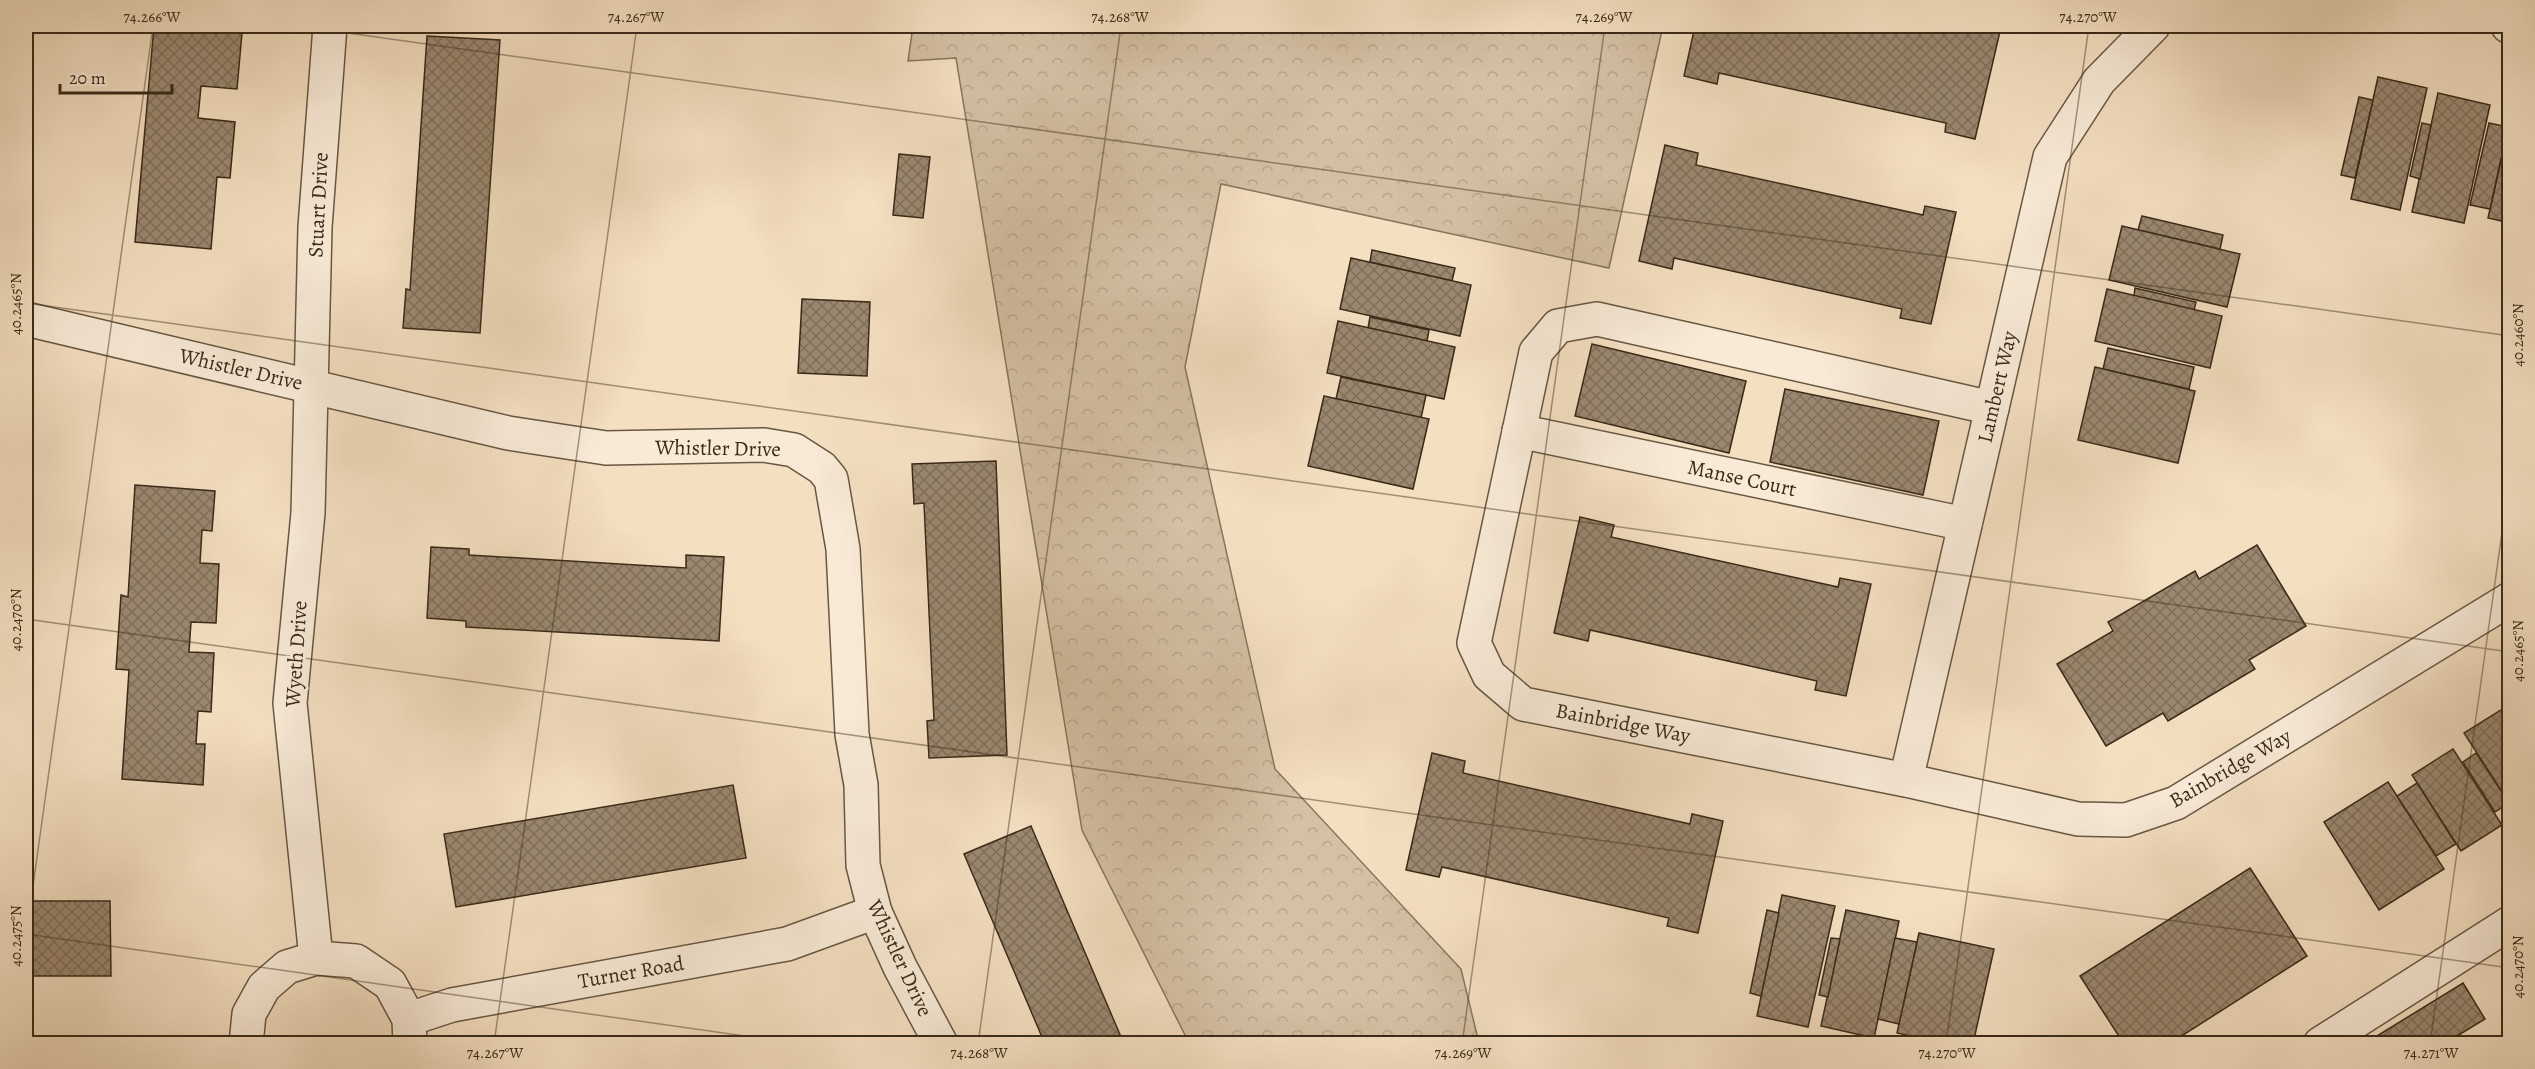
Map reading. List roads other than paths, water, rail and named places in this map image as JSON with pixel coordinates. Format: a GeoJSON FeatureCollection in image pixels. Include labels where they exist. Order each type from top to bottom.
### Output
{"type":"FeatureCollection","features":[{"type":"Feature","properties":{"kind":"street","name":"Stuart Drive"},"geometry":{"type":"LineString","coordinates":[[311,386],[315,227],[330,26]]}},
{"type":"Feature","properties":{"kind":"street","name":"Lambert Way"},"geometry":{"type":"LineString","coordinates":[[1906,780],[2050,158],[2099,81],[2153,26]]}},
{"type":"Feature","properties":{"kind":"street","name":"Bainbridge Way"},"geometry":{"type":"LineString","coordinates":[[1992,408],[1597,319],[1558,326],[1536,352],[1474,643],[1489,675],[1523,704],[1906,780],[2079,819],[2126,820],[2176,803],[2510,599]]}},
{"type":"Feature","properties":{"kind":"street","name":"Whistler Drive"},"geometry":{"type":"LineString","coordinates":[[26,320],[508,433],[606,448],[764,445],[794,450],[822,468],[831,479],[843,549],[852,734],[861,785],[863,865],[875,912],[900,967],[941,1044]]}},
{"type":"Feature","properties":{"kind":"street","name":"Wyeth Drive"},"geometry":{"type":"LineString","coordinates":[[311,386],[308,513],[290,703],[316,958]]}},
{"type":"Feature","properties":{"kind":"street","name":"Manse Court"},"geometry":{"type":"LineString","coordinates":[[1519,431],[1965,524]]}},
{"type":"Feature","properties":{"kind":"street","name":"Turner Road"},"geometry":{"type":"LineString","coordinates":[[410,1031],[452,1005],[787,944],[875,912]]}},
{"type":"Feature","properties":{"kind":"street"},"geometry":{"type":"LineString","coordinates":[[2320,1044],[2510,924]]}},
{"type":"Feature","properties":{"kind":"street"},"geometry":{"type":"LineString","coordinates":[[246,1044],[249,1014],[264,987],[287,968],[316,958],[356,961],[390,984],[410,1031]]}}]}
